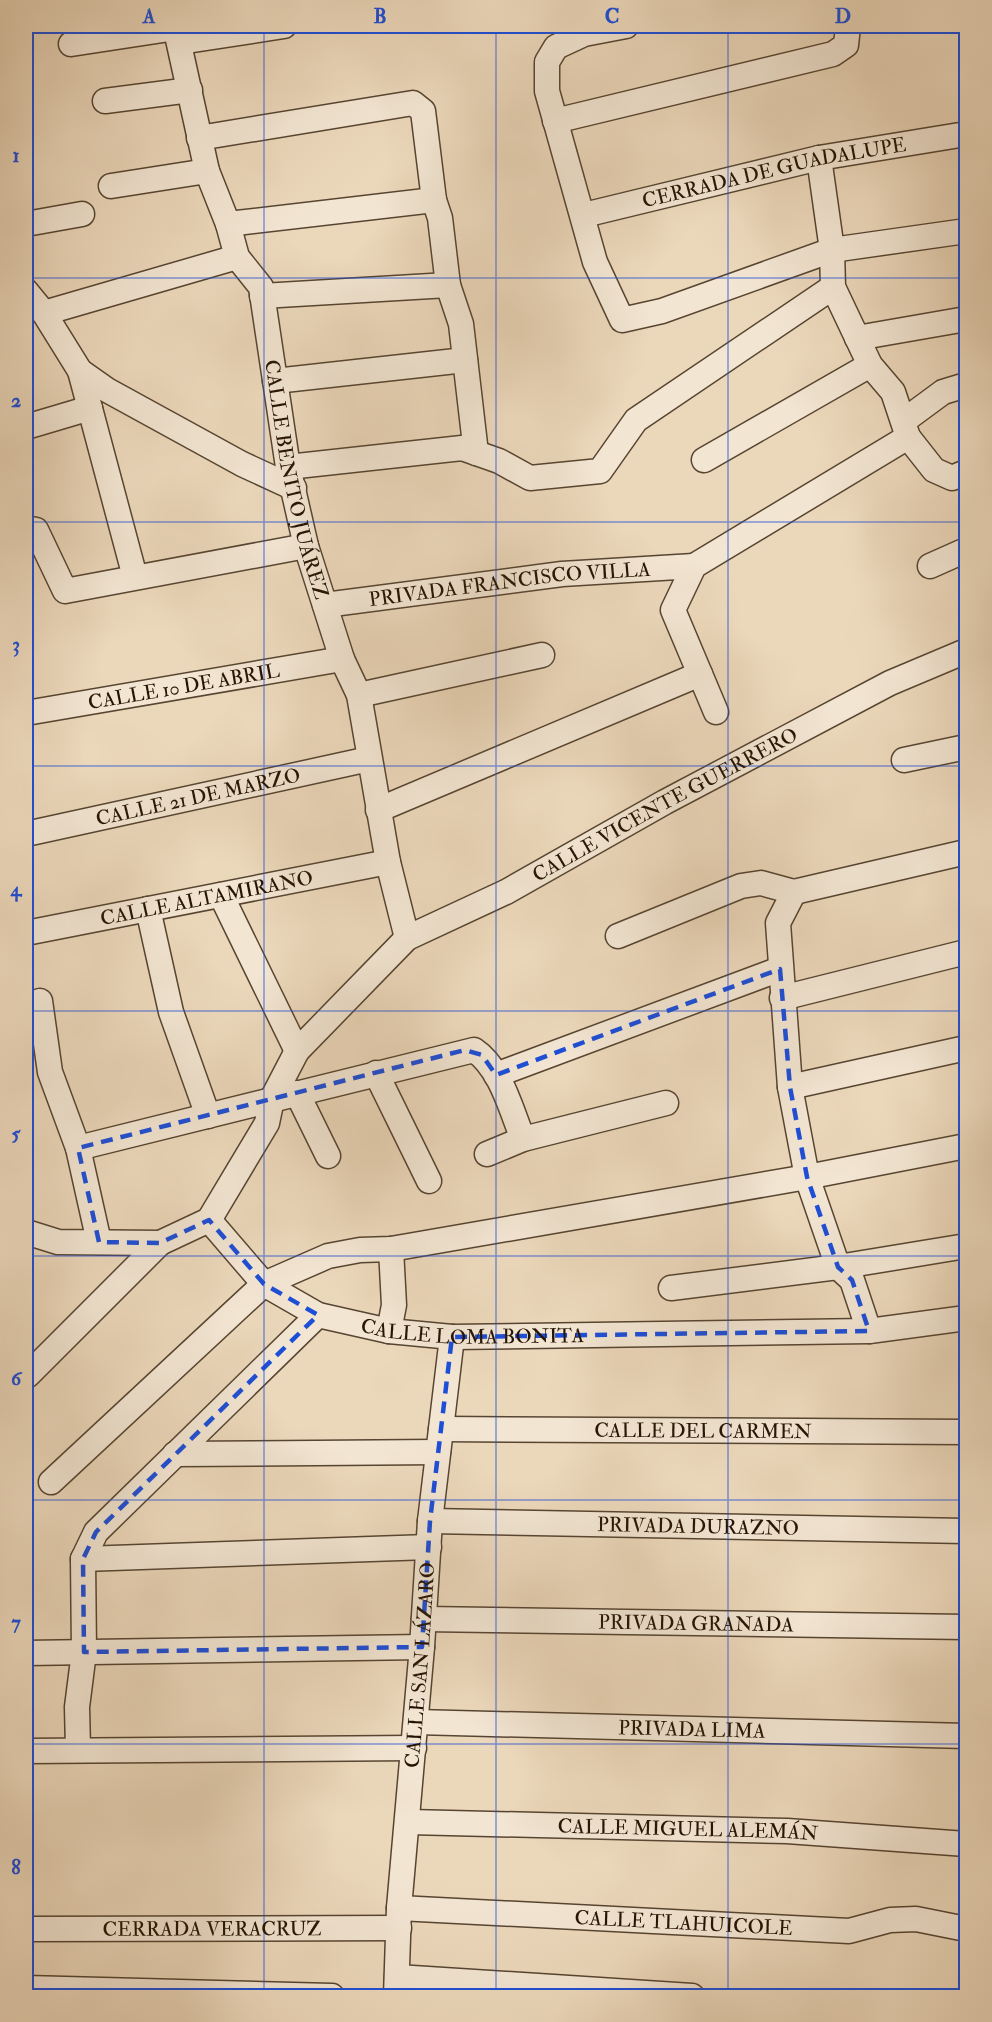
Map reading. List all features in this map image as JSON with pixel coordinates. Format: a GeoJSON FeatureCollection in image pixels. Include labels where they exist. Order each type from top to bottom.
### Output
{"type":"FeatureCollection","features":[{"type":"Feature","properties":{"kind":"street"},"geometry":{"type":"LineString","coordinates":[[71,44],[177,32],[284,26]]}},
{"type":"Feature","properties":{"kind":"street"},"geometry":{"type":"LineString","coordinates":[[626,26],[584,34],[556,47],[547,62],[547,91],[584,215],[595,262],[622,320],[662,311],[832,250],[966,231]]}},
{"type":"Feature","properties":{"kind":"street"},"geometry":{"type":"LineString","coordinates":[[555,121],[833,54],[846,45],[848,26]]}},
{"type":"Feature","properties":{"kind":"street","name":"CALLE BENITO JUÁREZ"},"geometry":{"type":"LineString","coordinates":[[177,32],[207,171],[228,224],[237,257],[261,287],[291,478],[306,546],[342,659],[359,695],[388,862],[407,938]]}},
{"type":"Feature","properties":{"kind":"street"},"geometry":{"type":"LineString","coordinates":[[105,101],[190,90]]}},
{"type":"Feature","properties":{"kind":"street"},"geometry":{"type":"LineString","coordinates":[[199,138],[412,103],[423,111],[448,285],[461,324],[476,453]]}},
{"type":"Feature","properties":{"kind":"street","name":"CERRADA DE GUADALUPE"},"geometry":{"type":"LineString","coordinates":[[584,215],[819,158],[966,134]]}},
{"type":"Feature","properties":{"kind":"street"},"geometry":{"type":"LineString","coordinates":[[819,158],[832,250],[833,287],[870,365],[893,393],[906,428],[934,470],[952,478],[966,472]]}},
{"type":"Feature","properties":{"kind":"street"},"geometry":{"type":"LineString","coordinates":[[111,186],[207,171]]}},
{"type":"Feature","properties":{"kind":"street"},"geometry":{"type":"LineString","coordinates":[[228,224],[434,200]]}},
{"type":"Feature","properties":{"kind":"street"},"geometry":{"type":"LineString","coordinates":[[26,224],[82,214]]}},
{"type":"Feature","properties":{"kind":"street"},"geometry":{"type":"LineString","coordinates":[[44,313],[237,257]]}},
{"type":"Feature","properties":{"kind":"street"},"geometry":{"type":"LineString","coordinates":[[262,296],[448,285]]}},
{"type":"Feature","properties":{"kind":"street"},"geometry":{"type":"LineString","coordinates":[[80,371],[107,390],[242,464],[291,478],[462,448],[499,461],[530,478],[600,471],[636,420],[833,287]]}},
{"type":"Feature","properties":{"kind":"street"},"geometry":{"type":"LineString","coordinates":[[26,291],[44,313],[80,371],[135,577]]}},
{"type":"Feature","properties":{"kind":"street"},"geometry":{"type":"LineString","coordinates":[[857,338],[966,319]]}},
{"type":"Feature","properties":{"kind":"street"},"geometry":{"type":"LineString","coordinates":[[275,381],[465,360]]}},
{"type":"Feature","properties":{"kind":"street"},"geometry":{"type":"LineString","coordinates":[[704,460],[870,365]]}},
{"type":"Feature","properties":{"kind":"street"},"geometry":{"type":"LineString","coordinates":[[716,712],[673,610],[694,566],[906,428],[943,392],[966,385]]}},
{"type":"Feature","properties":{"kind":"street"},"geometry":{"type":"LineString","coordinates":[[26,427],[90,408]]}},
{"type":"Feature","properties":{"kind":"street"},"geometry":{"type":"LineString","coordinates":[[26,528],[36,530],[43,539],[65,591],[306,546]]}},
{"type":"Feature","properties":{"kind":"street"},"geometry":{"type":"LineString","coordinates":[[930,566],[966,550]]}},
{"type":"Feature","properties":{"kind":"street","name":"PRIVADA FRANCISCO VILLA"},"geometry":{"type":"LineString","coordinates":[[325,605],[562,574],[694,566]]}},
{"type":"Feature","properties":{"kind":"street","name":"CALLE VICENTE GUERRERO"},"geometry":{"type":"LineString","coordinates":[[209,1220],[267,1123],[272,1099],[297,1051],[407,938],[507,892],[665,802],[890,683],[966,651]]}},
{"type":"Feature","properties":{"kind":"street"},"geometry":{"type":"LineString","coordinates":[[359,695],[542,655]]}},
{"type":"Feature","properties":{"kind":"street","name":"CALLE 10 DE ABRIL"},"geometry":{"type":"LineString","coordinates":[[26,712],[342,659]]}},
{"type":"Feature","properties":{"kind":"street"},"geometry":{"type":"LineString","coordinates":[[378,810],[700,675]]}},
{"type":"Feature","properties":{"kind":"street"},"geometry":{"type":"LineString","coordinates":[[904,760],[966,747]]}},
{"type":"Feature","properties":{"kind":"street","name":"CALLE 21 DE MARZO"},"geometry":{"type":"LineString","coordinates":[[26,834],[369,759]]}},
{"type":"Feature","properties":{"kind":"street"},"geometry":{"type":"LineString","coordinates":[[618,936],[741,886],[761,883],[778,885],[794,892],[966,852]]}},
{"type":"Feature","properties":{"kind":"street","name":"CALLE ALTAMIRANO"},"geometry":{"type":"LineString","coordinates":[[26,933],[388,862]]}},
{"type":"Feature","properties":{"kind":"street"},"geometry":{"type":"LineString","coordinates":[[794,892],[778,923],[790,1087],[807,1177],[838,1267],[852,1281],[868,1331]]}},
{"type":"Feature","properties":{"kind":"street"},"geometry":{"type":"LineString","coordinates":[[221,895],[297,1051]]}},
{"type":"Feature","properties":{"kind":"street"},"geometry":{"type":"LineString","coordinates":[[148,909],[171,1012],[208,1116]]}},
{"type":"Feature","properties":{"kind":"street"},"geometry":{"type":"LineString","coordinates":[[782,998],[966,952]]}},
{"type":"Feature","properties":{"kind":"street"},"geometry":{"type":"LineString","coordinates":[[496,1075],[780,969]]}},
{"type":"Feature","properties":{"kind":"street"},"geometry":{"type":"LineString","coordinates":[[40,1001],[50,1072],[78,1149],[99,1242]]}},
{"type":"Feature","properties":{"kind":"street"},"geometry":{"type":"LineString","coordinates":[[790,1087],[966,1048]]}},
{"type":"Feature","properties":{"kind":"street"},"geometry":{"type":"LineString","coordinates":[[78,1149],[297,1092],[474,1050],[482,1055],[496,1075],[523,1139]]}},
{"type":"Feature","properties":{"kind":"street"},"geometry":{"type":"LineString","coordinates":[[376,1073],[429,1181]]}},
{"type":"Feature","properties":{"kind":"street"},"geometry":{"type":"LineString","coordinates":[[297,1092],[327,1156]]}},
{"type":"Feature","properties":{"kind":"street"},"geometry":{"type":"LineString","coordinates":[[487,1154],[523,1139],[666,1103]]}},
{"type":"Feature","properties":{"kind":"street"},"geometry":{"type":"LineString","coordinates":[[51,1482],[264,1284],[328,1256],[360,1250],[391,1249],[807,1177],[966,1146]]}},
{"type":"Feature","properties":{"kind":"street"},"geometry":{"type":"LineString","coordinates":[[28,1375],[160,1243],[209,1220]]}},
{"type":"Feature","properties":{"kind":"street","name":"CALLE LOMA BONITA"},"geometry":{"type":"LineString","coordinates":[[209,1220],[264,1284],[318,1316],[389,1331],[452,1337],[868,1331],[966,1318]]}},
{"type":"Feature","properties":{"kind":"street"},"geometry":{"type":"LineString","coordinates":[[26,1232],[58,1242],[160,1243]]}},
{"type":"Feature","properties":{"kind":"street"},"geometry":{"type":"LineString","coordinates":[[671,1288],[838,1267],[966,1246]]}},
{"type":"Feature","properties":{"kind":"street"},"geometry":{"type":"LineString","coordinates":[[389,1331],[394,1305],[391,1249]]}},
{"type":"Feature","properties":{"kind":"street"},"geometry":{"type":"LineString","coordinates":[[78,1749],[76,1707],[84,1652],[83,1559],[96,1532],[318,1316]]}},
{"type":"Feature","properties":{"kind":"street","name":"CALLE SAN LÁZARO"},"geometry":{"type":"LineString","coordinates":[[397,1987],[399,1918],[423,1647],[430,1521],[452,1337]]}},
{"type":"Feature","properties":{"kind":"street","name":"CALLE DEL CARMEN"},"geometry":{"type":"LineString","coordinates":[[175,1454],[440,1441],[966,1432]]}},
{"type":"Feature","properties":{"kind":"street","name":"PRIVADA DURAZNO"},"geometry":{"type":"LineString","coordinates":[[430,1521],[966,1531]]}},
{"type":"Feature","properties":{"kind":"street"},"geometry":{"type":"LineString","coordinates":[[83,1559],[429,1546]]}},
{"type":"Feature","properties":{"kind":"street","name":"PRIVADA GRANADA"},"geometry":{"type":"LineString","coordinates":[[424,1619],[966,1627]]}},
{"type":"Feature","properties":{"kind":"street"},"geometry":{"type":"LineString","coordinates":[[26,1653],[423,1647]]}},
{"type":"Feature","properties":{"kind":"street","name":"PRIVADA LIMA"},"geometry":{"type":"LineString","coordinates":[[416,1722],[966,1736]]}},
{"type":"Feature","properties":{"kind":"street"},"geometry":{"type":"LineString","coordinates":[[26,1751],[414,1748]]}},
{"type":"Feature","properties":{"kind":"street","name":"CALLE MIGUEL ALEMÁN"},"geometry":{"type":"LineString","coordinates":[[409,1822],[787,1831],[966,1844]]}},
{"type":"Feature","properties":{"kind":"street","name":"CALLE TLAHUICOLE"},"geometry":{"type":"LineString","coordinates":[[399,1918],[849,1930],[890,1920],[916,1919],[966,1929]]}},
{"type":"Feature","properties":{"kind":"street","name":"CERRADA VERACRUZ"},"geometry":{"type":"LineString","coordinates":[[26,1929],[399,1918]]}},
{"type":"Feature","properties":{"kind":"street"},"geometry":{"type":"LineString","coordinates":[[397,1987],[692,1996]]}},
{"type":"Feature","properties":{"kind":"street"},"geometry":{"type":"LineString","coordinates":[[26,1988],[332,1996]]}},
{"type":"Feature","properties":{"kind":"highlighted area"},"geometry":{"type":"Polygon","coordinates":[[[780,969],[790,1087],[807,1177],[838,1267],[852,1280],[869,1331],[452,1337],[430,1521],[422,1647],[84,1652],[83,1559],[96,1532],[318,1315],[264,1284],[209,1220],[160,1243],[99,1242],[78,1148],[465,1050],[482,1055],[496,1075],[780,969]]]}}]}
